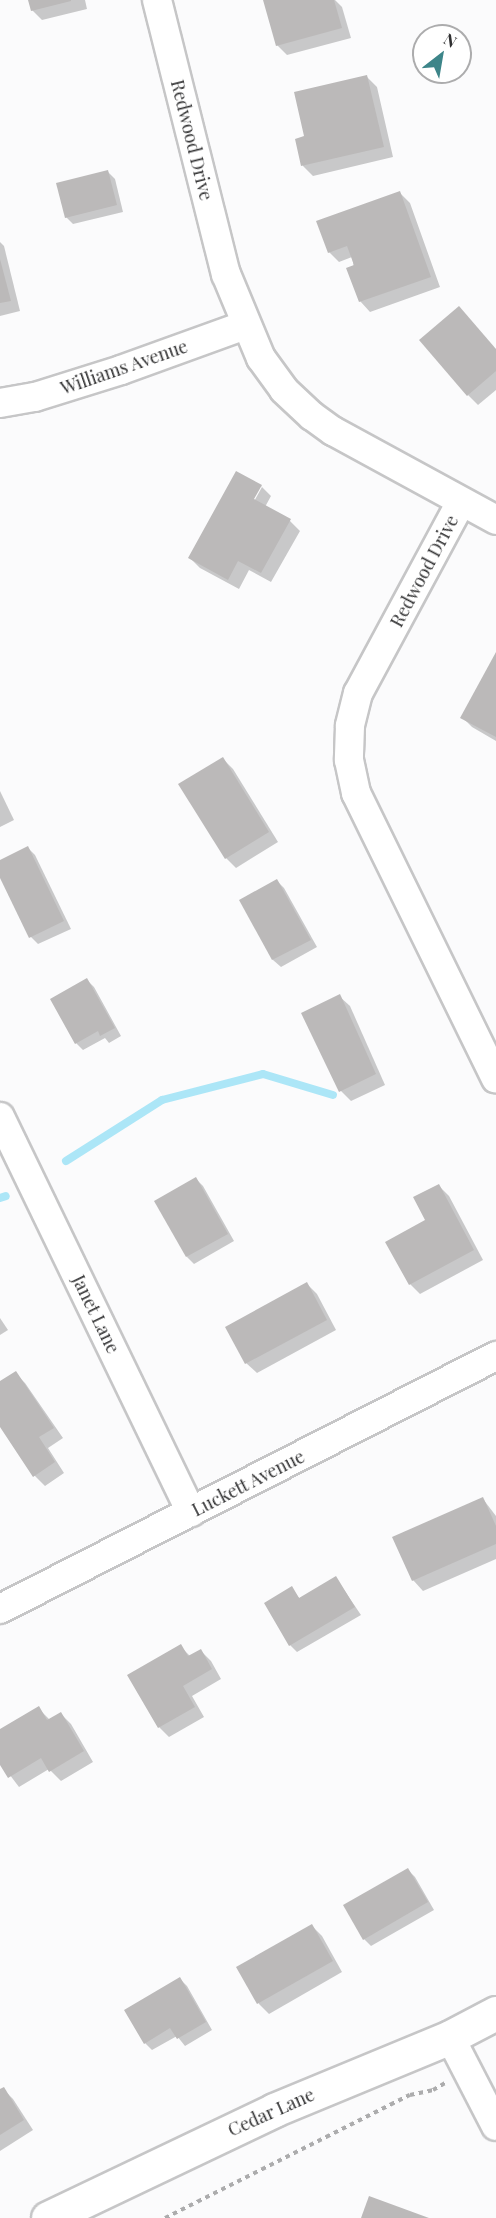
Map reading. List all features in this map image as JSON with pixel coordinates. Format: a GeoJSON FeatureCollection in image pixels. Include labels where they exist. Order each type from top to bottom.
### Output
{"type":"FeatureCollection","features":[{"type":"Feature","properties":{"kind":"main road","name":"Cedar Lane"},"geometry":{"type":"LineString","coordinates":[[48,2218],[274,2110],[450,2037],[496,2013]]}},
{"type":"Feature","properties":{"kind":"street","name":"Redwood Drive"},"geometry":{"type":"LineString","coordinates":[[157,0],[226,274],[245,325],[261,358],[284,390],[312,416],[333,431],[461,502],[358,693],[350,726],[349,760],[356,793],[496,1079]]}},
{"type":"Feature","properties":{"kind":"street","name":"Williams Avenue"},"geometry":{"type":"LineString","coordinates":[[0,403],[35,397],[111,374],[245,325]]}},
{"type":"Feature","properties":{"kind":"street"},"geometry":{"type":"LineString","coordinates":[[461,502],[496,520]]}},
{"type":"Feature","properties":{"kind":"street","name":"Janet Lane"},"geometry":{"type":"LineString","coordinates":[[0,1117],[191,1512]]}},
{"type":"Feature","properties":{"kind":"street","name":"Luckett Avenue"},"geometry":{"type":"LineString","coordinates":[[0,1609],[496,1356]]}},
{"type":"Feature","properties":{"kind":"street"},"geometry":{"type":"LineString","coordinates":[[450,2037],[496,2126]]}},
{"type":"Feature","properties":{"kind":"path"},"geometry":{"type":"LineString","coordinates":[[165,2218],[410,2095],[433,2090],[468,2071]]}},
{"type":"Feature","properties":{"kind":"building"},"geometry":{"type":"Polygon","coordinates":[[[28,0],[71,0],[71,1],[31,11],[28,0]]]}},
{"type":"Feature","properties":{"kind":"building"},"geometry":{"type":"Polygon","coordinates":[[[263,0],[334,0],[342,28],[276,46],[263,0]]]}},
{"type":"Feature","properties":{"kind":"building"},"geometry":{"type":"Polygon","coordinates":[[[367,75],[384,147],[301,166],[295,139],[304,136],[294,92],[367,75]]]}},
{"type":"Feature","properties":{"kind":"building"},"geometry":{"type":"Polygon","coordinates":[[[108,170],[117,205],[65,218],[56,183],[108,170]]]}},
{"type":"Feature","properties":{"kind":"building"},"geometry":{"type":"Polygon","coordinates":[[[400,191],[431,277],[359,302],[346,268],[354,265],[347,246],[328,253],[316,221],[400,191]]]}},
{"type":"Feature","properties":{"kind":"building"},"geometry":{"type":"Polygon","coordinates":[[[0,259],[11,301],[0,303],[0,259]]]}},
{"type":"Feature","properties":{"kind":"building"},"geometry":{"type":"Polygon","coordinates":[[[459,306],[496,349],[496,371],[467,396],[419,340],[459,306]]]}},
{"type":"Feature","properties":{"kind":"building"},"geometry":{"type":"Polygon","coordinates":[[[236,471],[262,485],[254,499],[291,519],[261,573],[238,561],[228,580],[188,558],[236,471]]]}},
{"type":"Feature","properties":{"kind":"building"},"geometry":{"type":"Polygon","coordinates":[[[496,652],[496,737],[460,718],[496,652]]]}},
{"type":"Feature","properties":{"kind":"building"},"geometry":{"type":"Polygon","coordinates":[[[223,757],[269,832],[225,859],[178,784],[223,757]]]}},
{"type":"Feature","properties":{"kind":"building"},"geometry":{"type":"Polygon","coordinates":[[[28,846],[64,921],[29,938],[0,878],[0,860],[28,846]]]}},
{"type":"Feature","properties":{"kind":"building"},"geometry":{"type":"Polygon","coordinates":[[[277,879],[311,940],[272,960],[239,900],[277,879]]]}},
{"type":"Feature","properties":{"kind":"building"},"geometry":{"type":"Polygon","coordinates":[[[87,978],[115,1028],[100,1036],[98,1031],[75,1044],[50,999],[87,978]]]}},
{"type":"Feature","properties":{"kind":"building"},"geometry":{"type":"Polygon","coordinates":[[[340,994],[376,1074],[339,1092],[301,1013],[340,994]]]}},
{"type":"Feature","properties":{"kind":"building"},"geometry":{"type":"Polygon","coordinates":[[[196,1177],[228,1234],[186,1257],[154,1201],[196,1177]]]}},
{"type":"Feature","properties":{"kind":"building"},"geometry":{"type":"Polygon","coordinates":[[[439,1184],[474,1250],[409,1285],[385,1242],[425,1220],[413,1197],[439,1184]]]}},
{"type":"Feature","properties":{"kind":"building"},"geometry":{"type":"Polygon","coordinates":[[[307,1282],[327,1320],[245,1364],[225,1327],[307,1282]]]}},
{"type":"Feature","properties":{"kind":"building"},"geometry":{"type":"Polygon","coordinates":[[[16,1371],[54,1428],[39,1437],[55,1462],[33,1477],[0,1427],[0,1381],[16,1371]]]}},
{"type":"Feature","properties":{"kind":"building"},"geometry":{"type":"Polygon","coordinates":[[[483,1497],[496,1526],[496,1544],[412,1581],[392,1537],[483,1497]]]}},
{"type":"Feature","properties":{"kind":"building"},"geometry":{"type":"Polygon","coordinates":[[[336,1576],[355,1607],[289,1646],[264,1603],[292,1586],[299,1598],[336,1576]]]}},
{"type":"Feature","properties":{"kind":"building"},"geometry":{"type":"Polygon","coordinates":[[[181,1644],[188,1656],[201,1649],[212,1669],[183,1686],[195,1707],[158,1728],[127,1675],[181,1644]]]}},
{"type":"Feature","properties":{"kind":"building"},"geometry":{"type":"Polygon","coordinates":[[[39,1706],[47,1720],[61,1712],[84,1751],[49,1772],[41,1758],[8,1778],[0,1765],[0,1729],[39,1706]]]}},
{"type":"Feature","properties":{"kind":"building"},"geometry":{"type":"Polygon","coordinates":[[[408,1868],[428,1902],[363,1940],[343,1905],[408,1868]]]}},
{"type":"Feature","properties":{"kind":"building"},"geometry":{"type":"Polygon","coordinates":[[[312,1924],[333,1961],[257,2004],[236,1967],[312,1924]]]}},
{"type":"Feature","properties":{"kind":"building"},"geometry":{"type":"Polygon","coordinates":[[[180,1977],[206,2022],[177,2039],[170,2028],[144,2044],[124,2010],[180,1977]]]}},
{"type":"Feature","properties":{"kind":"building"},"geometry":{"type":"Polygon","coordinates":[[[4,2087],[24,2120],[0,2135],[0,2089],[4,2087]]]}},
{"type":"Feature","properties":{"kind":"building"},"geometry":{"type":"Polygon","coordinates":[[[369,2196],[429,2218],[361,2218],[369,2196]]]}},
{"type":"Feature","properties":{"kind":"waterway"},"geometry":{"type":"LineString","coordinates":[[66,1161],[162,1100],[263,1074],[333,1095]]}},
{"type":"Feature","properties":{"kind":"waterway"},"geometry":{"type":"LineString","coordinates":[[0,1198],[6,1196]]}}]}
